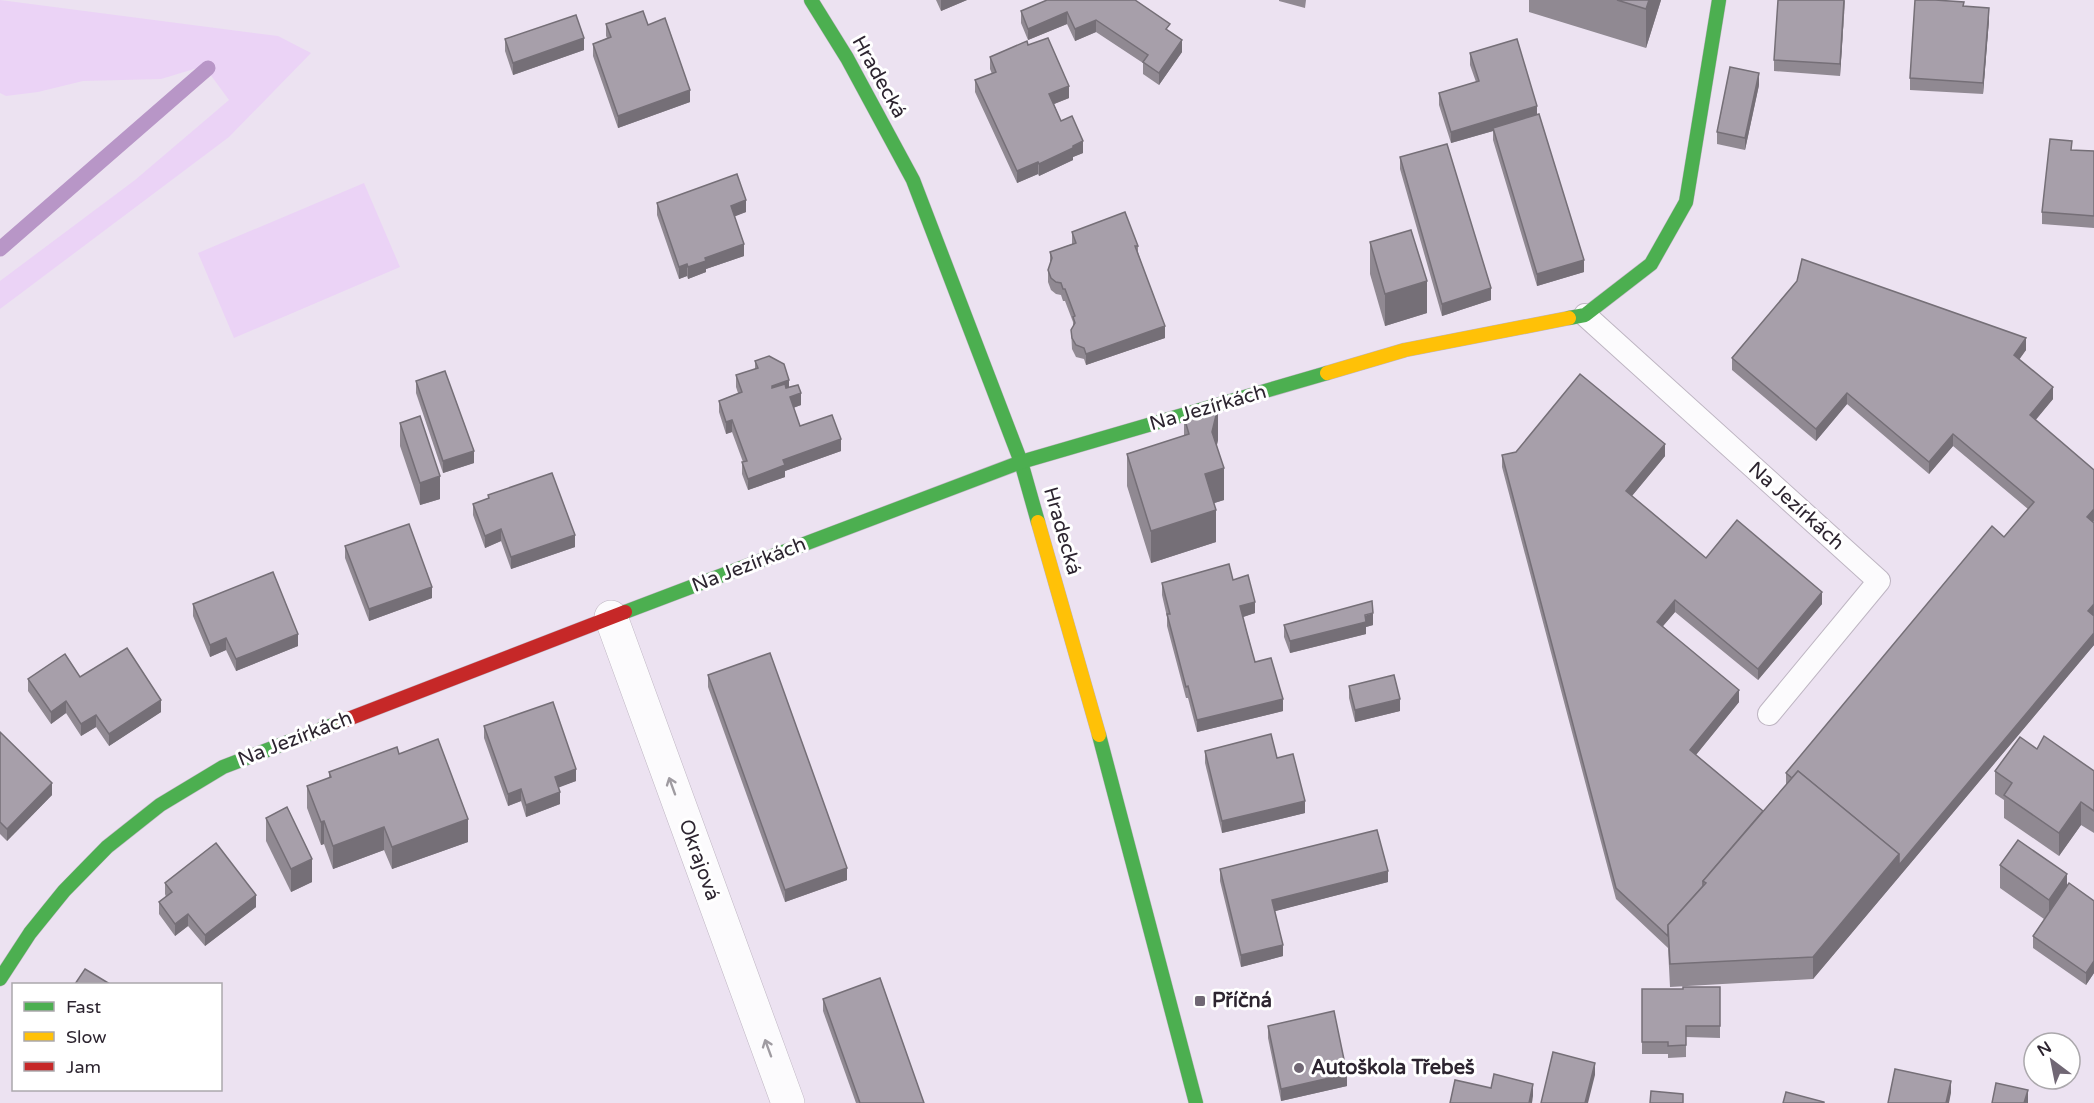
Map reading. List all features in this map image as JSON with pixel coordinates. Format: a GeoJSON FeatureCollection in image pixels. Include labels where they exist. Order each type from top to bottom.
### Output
{"type":"FeatureCollection","features":[{"type":"Feature","properties":{"kind":"street","name":"Hradecká"},"geometry":{"type":"LineString","coordinates":[[811,0],[847,58],[913,180],[1021,462],[1084,677],[1196,1103]]}},
{"type":"Feature","properties":{"kind":"street","name":"Na Jezírkách"},"geometry":{"type":"LineString","coordinates":[[0,979],[37,924],[64,891],[107,847],[160,804],[234,763],[1021,462],[1405,350],[1585,315],[1651,264],[1686,202],[1719,0]]}},
{"type":"Feature","properties":{"kind":"street","name":"Okrajová"},"geometry":{"type":"LineString","coordinates":[[611,617],[788,1103]]}},
{"type":"Feature","properties":{"kind":"lane","name":"Na Jezírkách"},"geometry":{"type":"LineString","coordinates":[[1585,315],[1879,581],[1769,714]]}},
{"type":"Feature","properties":{"kind":"shaded area"},"geometry":{"type":"Polygon","coordinates":[[[0,0],[278,36],[311,53],[229,137],[0,309],[0,281],[135,180],[229,100],[204,66],[161,79],[83,81],[38,92],[6,96],[0,93],[0,0]]]}},
{"type":"Feature","properties":{"kind":"shaded area"},"geometry":{"type":"Polygon","coordinates":[[[364,183],[400,267],[234,338],[198,253],[364,183]]]}},
{"type":"Feature","properties":{"kind":"building"},"geometry":{"type":"Polygon","coordinates":[[[1047,0],[1135,0],[1170,24],[1166,29],[1182,40],[1159,73],[1143,62],[1148,55],[1096,20],[1075,29],[1067,12],[1028,29],[1021,11],[1047,0]]]}},
{"type":"Feature","properties":{"kind":"building"},"geometry":{"type":"Polygon","coordinates":[[[1617,0],[1649,0],[1646,9],[1617,0]]]}},
{"type":"Feature","properties":{"kind":"building"},"geometry":{"type":"Polygon","coordinates":[[[1778,0],[1844,0],[1840,64],[1774,60],[1778,0]]]}},
{"type":"Feature","properties":{"kind":"building"},"geometry":{"type":"Polygon","coordinates":[[[1915,0],[1964,2],[1963,6],[1989,8],[1983,83],[1910,78],[1915,0]]]}},
{"type":"Feature","properties":{"kind":"building"},"geometry":{"type":"Polygon","coordinates":[[[643,11],[648,25],[665,18],[690,90],[618,116],[593,44],[611,37],[606,24],[643,11]]]}},
{"type":"Feature","properties":{"kind":"building"},"geometry":{"type":"Polygon","coordinates":[[[576,15],[584,38],[513,63],[505,39],[576,15]]]}},
{"type":"Feature","properties":{"kind":"building"},"geometry":{"type":"Polygon","coordinates":[[[1048,38],[1069,86],[1049,94],[1061,121],[1072,116],[1083,141],[1039,164],[1038,162],[1017,171],[975,80],[996,72],[990,57],[1027,41],[1028,45],[1048,38]]]}},
{"type":"Feature","properties":{"kind":"building"},"geometry":{"type":"Polygon","coordinates":[[[1517,39],[1537,106],[1451,132],[1439,93],[1479,81],[1470,53],[1517,39]]]}},
{"type":"Feature","properties":{"kind":"building"},"geometry":{"type":"Polygon","coordinates":[[[1730,67],[1759,73],[1745,138],[1717,132],[1730,67]]]}},
{"type":"Feature","properties":{"kind":"building"},"geometry":{"type":"Polygon","coordinates":[[[1539,114],[1584,260],[1537,274],[1493,128],[1539,114]]]}},
{"type":"Feature","properties":{"kind":"building"},"geometry":{"type":"Polygon","coordinates":[[[2050,139],[2072,141],[2071,150],[2094,151],[2094,216],[2042,212],[2050,139]]]}},
{"type":"Feature","properties":{"kind":"building"},"geometry":{"type":"Polygon","coordinates":[[[1447,144],[1491,288],[1442,304],[1400,157],[1447,144]]]}},
{"type":"Feature","properties":{"kind":"building"},"geometry":{"type":"Polygon","coordinates":[[[737,174],[746,200],[731,206],[744,244],[705,258],[706,261],[688,267],[687,264],[679,267],[657,203],[737,174]]]}},
{"type":"Feature","properties":{"kind":"building"},"geometry":{"type":"Polygon","coordinates":[[[1125,212],[1138,246],[1135,246],[1165,326],[1086,354],[1084,348],[1076,345],[1072,338],[1071,330],[1075,323],[1073,317],[1075,316],[1065,289],[1061,283],[1051,278],[1048,270],[1052,258],[1050,252],[1076,243],[1072,232],[1125,212]]]}},
{"type":"Feature","properties":{"kind":"building"},"geometry":{"type":"Polygon","coordinates":[[[1411,230],[1427,281],[1385,294],[1370,242],[1411,230]]]}},
{"type":"Feature","properties":{"kind":"building"},"geometry":{"type":"Polygon","coordinates":[[[1802,259],[2026,338],[2014,355],[2053,387],[2030,415],[2094,470],[2094,509],[2087,517],[2094,523],[2094,604],[2088,611],[2094,616],[2094,633],[1899,865],[1899,854],[1798,771],[1792,778],[1786,773],[1992,526],[2004,537],[2034,502],[1953,434],[1929,462],[1847,393],[1816,429],[1732,358],[1797,281],[1802,259]]]}},
{"type":"Feature","properties":{"kind":"building"},"geometry":{"type":"Polygon","coordinates":[[[769,356],[784,364],[789,380],[772,386],[772,388],[785,384],[786,388],[798,385],[801,393],[790,397],[800,426],[832,415],[841,439],[783,460],[785,465],[748,479],[742,462],[747,461],[732,420],[726,422],[719,401],[742,392],[736,375],[758,368],[755,361],[769,356]]]}},
{"type":"Feature","properties":{"kind":"building"},"geometry":{"type":"Polygon","coordinates":[[[445,371],[474,451],[443,461],[416,381],[445,371]]]}},
{"type":"Feature","properties":{"kind":"building"},"geometry":{"type":"Polygon","coordinates":[[[1580,374],[1665,444],[1626,491],[1706,558],[1737,520],[1822,592],[1758,669],[1675,600],[1657,622],[1739,690],[1690,750],[1763,811],[1703,881],[1703,886],[1668,925],[1668,936],[1616,888],[1502,455],[1516,452],[1580,374]]]}},
{"type":"Feature","properties":{"kind":"building"},"geometry":{"type":"Polygon","coordinates":[[[1218,407],[1212,432],[1224,468],[1205,474],[1216,510],[1151,531],[1127,454],[1189,434],[1184,417],[1218,407]]]}},
{"type":"Feature","properties":{"kind":"building"},"geometry":{"type":"Polygon","coordinates":[[[420,416],[440,476],[420,483],[400,423],[420,416]]]}},
{"type":"Feature","properties":{"kind":"building"},"geometry":{"type":"Polygon","coordinates":[[[552,473],[575,535],[511,557],[501,529],[485,536],[473,504],[489,498],[488,495],[552,473]]]}},
{"type":"Feature","properties":{"kind":"building"},"geometry":{"type":"Polygon","coordinates":[[[409,524],[432,587],[369,609],[345,546],[409,524]]]}},
{"type":"Feature","properties":{"kind":"building"},"geometry":{"type":"Polygon","coordinates":[[[1229,564],[1233,580],[1248,575],[1255,602],[1240,606],[1255,662],[1271,658],[1283,699],[1197,720],[1167,614],[1170,614],[1162,583],[1229,564]]]}},
{"type":"Feature","properties":{"kind":"building"},"geometry":{"type":"Polygon","coordinates":[[[273,572],[298,634],[236,659],[226,638],[210,645],[193,604],[273,572]]]}},
{"type":"Feature","properties":{"kind":"building"},"geometry":{"type":"Polygon","coordinates":[[[1372,601],[1373,613],[1365,615],[1366,622],[1290,641],[1284,625],[1372,601]]]}},
{"type":"Feature","properties":{"kind":"building"},"geometry":{"type":"Polygon","coordinates":[[[127,648],[161,700],[109,734],[96,715],[81,724],[66,701],[51,712],[28,679],[65,654],[80,677],[127,648]]]}},
{"type":"Feature","properties":{"kind":"building"},"geometry":{"type":"Polygon","coordinates":[[[770,653],[847,868],[785,890],[708,675],[770,653]]]}},
{"type":"Feature","properties":{"kind":"building"},"geometry":{"type":"Polygon","coordinates":[[[1394,675],[1400,699],[1355,710],[1349,686],[1394,675]]]}},
{"type":"Feature","properties":{"kind":"building"},"geometry":{"type":"Polygon","coordinates":[[[553,702],[576,769],[555,777],[560,792],[526,805],[521,789],[508,794],[484,726],[553,702]]]}},
{"type":"Feature","properties":{"kind":"building"},"geometry":{"type":"Polygon","coordinates":[[[0,732],[52,783],[7,829],[0,822],[0,732]]]}},
{"type":"Feature","properties":{"kind":"building"},"geometry":{"type":"Polygon","coordinates":[[[1271,734],[1277,758],[1293,754],[1305,801],[1222,821],[1205,751],[1271,734]]]}},
{"type":"Feature","properties":{"kind":"building"},"geometry":{"type":"Polygon","coordinates":[[[2044,736],[2094,771],[2094,811],[2081,802],[2059,833],[2004,795],[2012,783],[1995,771],[2020,737],[2037,749],[2044,736]]]}},
{"type":"Feature","properties":{"kind":"building"},"geometry":{"type":"Polygon","coordinates":[[[438,739],[468,819],[392,847],[384,827],[333,846],[307,786],[331,777],[329,772],[397,747],[399,754],[438,739]]]}},
{"type":"Feature","properties":{"kind":"building"},"geometry":{"type":"Polygon","coordinates":[[[1798,771],[1899,854],[1813,957],[1670,964],[1668,925],[1706,883],[1703,881],[1798,771]]]}},
{"type":"Feature","properties":{"kind":"building"},"geometry":{"type":"Polygon","coordinates":[[[287,807],[312,859],[291,869],[266,818],[287,807]]]}},
{"type":"Feature","properties":{"kind":"building"},"geometry":{"type":"Polygon","coordinates":[[[1377,830],[1388,871],[1272,900],[1283,945],[1241,955],[1220,869],[1377,830]]]}},
{"type":"Feature","properties":{"kind":"building"},"geometry":{"type":"Polygon","coordinates":[[[2018,840],[2067,874],[2049,900],[2000,865],[2018,840]]]}},
{"type":"Feature","properties":{"kind":"building"},"geometry":{"type":"Polygon","coordinates":[[[216,843],[256,895],[205,935],[188,914],[175,924],[159,902],[172,892],[165,883],[216,843]]]}},
{"type":"Feature","properties":{"kind":"building"},"geometry":{"type":"Polygon","coordinates":[[[2069,883],[2094,901],[2094,961],[2086,973],[2033,936],[2069,883]]]}},
{"type":"Feature","properties":{"kind":"building"},"geometry":{"type":"Polygon","coordinates":[[[85,969],[108,983],[76,983],[85,969]]]}},
{"type":"Feature","properties":{"kind":"building"},"geometry":{"type":"Polygon","coordinates":[[[880,978],[924,1103],[860,1103],[823,999],[880,978]]]}},
{"type":"Feature","properties":{"kind":"building"},"geometry":{"type":"Polygon","coordinates":[[[1683,987],[1720,987],[1720,1026],[1686,1026],[1686,1045],[1668,1046],[1668,1042],[1642,1042],[1642,989],[1683,989],[1683,987]]]}},
{"type":"Feature","properties":{"kind":"building"},"geometry":{"type":"Polygon","coordinates":[[[1334,1011],[1347,1074],[1281,1089],[1268,1026],[1334,1011]]]}},
{"type":"Feature","properties":{"kind":"building"},"geometry":{"type":"Polygon","coordinates":[[[1553,1052],[1595,1063],[1585,1103],[1541,1103],[1553,1052]]]}},
{"type":"Feature","properties":{"kind":"building"},"geometry":{"type":"Polygon","coordinates":[[[1895,1069],[1951,1081],[1946,1103],[1888,1103],[1895,1069]]]}},
{"type":"Feature","properties":{"kind":"building"},"geometry":{"type":"Polygon","coordinates":[[[1494,1074],[1533,1084],[1529,1103],[1450,1103],[1455,1080],[1491,1088],[1494,1074]]]}},
{"type":"Feature","properties":{"kind":"building"},"geometry":{"type":"Polygon","coordinates":[[[1996,1083],[2028,1091],[2024,1103],[1992,1103],[1996,1083]]]}},
{"type":"Feature","properties":{"kind":"building"},"geometry":{"type":"Polygon","coordinates":[[[1651,1091],[1683,1094],[1683,1103],[1650,1103],[1651,1091]]]}},
{"type":"Feature","properties":{"kind":"building"},"geometry":{"type":"Polygon","coordinates":[[[1786,1092],[1824,1102],[1824,1103],[1783,1103],[1786,1092]]]}},
{"type":"Feature","properties":{"kind":"waterway"},"geometry":{"type":"LineString","coordinates":[[0,249],[208,68]]}},
{"type":"Feature","properties":{"kind":"traffic: fast"},"geometry":{"type":"LineString","coordinates":[[811,0],[847,58],[913,180],[1021,462],[1038,522]]}},
{"type":"Feature","properties":{"kind":"traffic: fast"},"geometry":{"type":"LineString","coordinates":[[1569,318],[1585,315],[1651,264],[1686,202],[1719,0]]}},
{"type":"Feature","properties":{"kind":"traffic: fast"},"geometry":{"type":"LineString","coordinates":[[625,612],[1021,462],[1327,373]]}},
{"type":"Feature","properties":{"kind":"traffic: fast"},"geometry":{"type":"LineString","coordinates":[[0,979],[30,933],[64,891],[107,847],[160,805],[223,767],[343,721]]}},
{"type":"Feature","properties":{"kind":"traffic: fast"},"geometry":{"type":"LineString","coordinates":[[1099,735],[1196,1103]]}},
{"type":"Feature","properties":{"kind":"traffic: slow"},"geometry":{"type":"LineString","coordinates":[[1327,373],[1405,350],[1569,318]]}},
{"type":"Feature","properties":{"kind":"traffic: slow"},"geometry":{"type":"LineString","coordinates":[[1038,522],[1099,735]]}},
{"type":"Feature","properties":{"kind":"traffic: jam"},"geometry":{"type":"LineString","coordinates":[[343,721],[625,612]]}},
{"type":"Feature","properties":{"kind":"place","name":"Příčná"},"geometry":{"type":"Point","coordinates":[1200,1001]}},
{"type":"Feature","properties":{"kind":"place","name":"Autoškola Třebeš"},"geometry":{"type":"Point","coordinates":[1299,1068]}}]}
